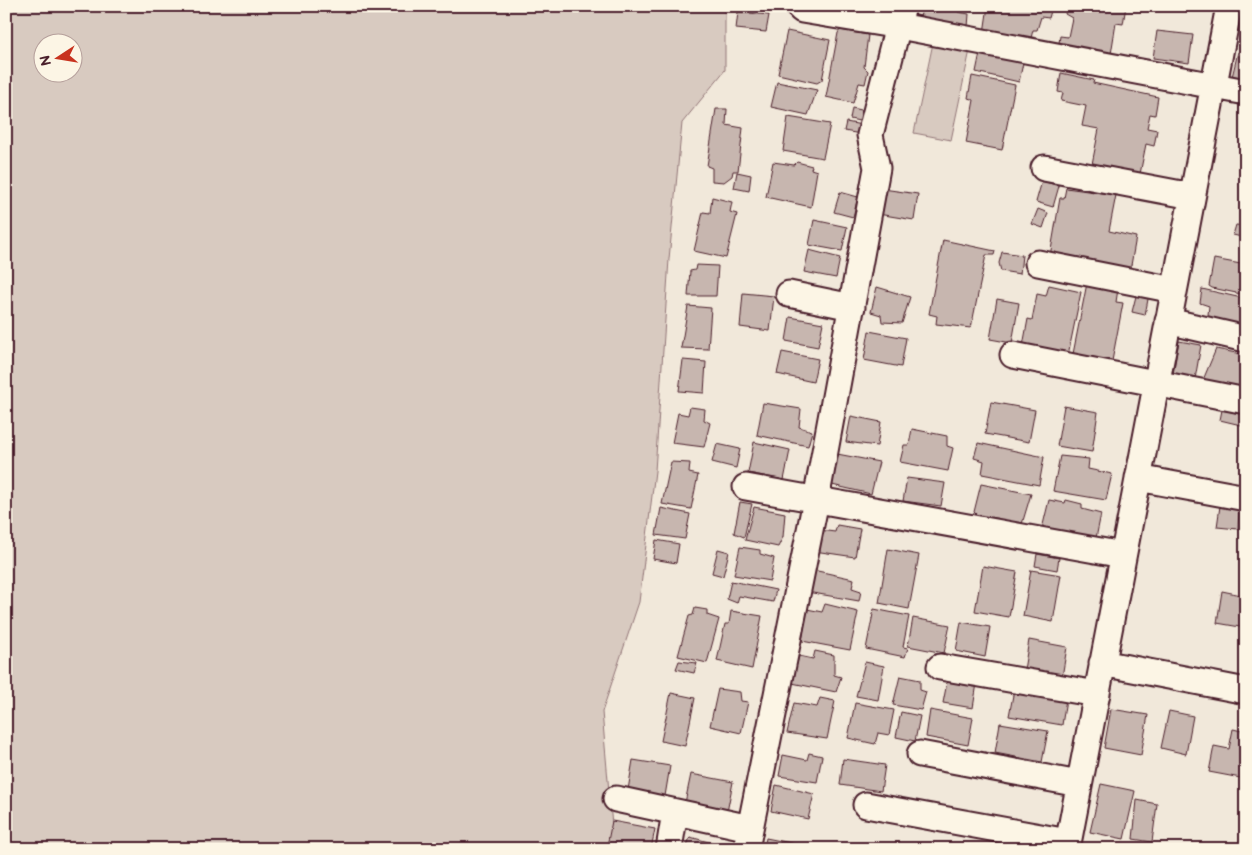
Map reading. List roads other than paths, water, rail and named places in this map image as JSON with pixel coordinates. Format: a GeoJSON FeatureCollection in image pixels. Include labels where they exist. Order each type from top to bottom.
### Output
{"type":"FeatureCollection","features":[{"type":"Feature","properties":{"kind":"street"},"geometry":{"type":"LineString","coordinates":[[798,6],[802,10],[901,16],[1246,92]]}},
{"type":"Feature","properties":{"kind":"street"},"geometry":{"type":"LineString","coordinates":[[866,805],[1067,845],[1229,6]]}},
{"type":"Feature","properties":{"kind":"street"},"geometry":{"type":"LineString","coordinates":[[616,799],[675,812],[748,838],[816,500],[877,168],[870,135],[901,16]]}},
{"type":"Feature","properties":{"kind":"street"},"geometry":{"type":"LineString","coordinates":[[1044,168],[1192,196]]}},
{"type":"Feature","properties":{"kind":"street"},"geometry":{"type":"LineString","coordinates":[[1038,263],[1174,290]]}},
{"type":"Feature","properties":{"kind":"street"},"geometry":{"type":"LineString","coordinates":[[789,294],[852,307]]}},
{"type":"Feature","properties":{"kind":"street"},"geometry":{"type":"LineString","coordinates":[[1168,321],[1246,339]]}},
{"type":"Feature","properties":{"kind":"street"},"geometry":{"type":"LineString","coordinates":[[1012,355],[1246,401]]}},
{"type":"Feature","properties":{"kind":"street"},"geometry":{"type":"LineString","coordinates":[[1138,478],[1246,498]]}},
{"type":"Feature","properties":{"kind":"street"},"geometry":{"type":"LineString","coordinates":[[746,487],[1124,555]]}},
{"type":"Feature","properties":{"kind":"street"},"geometry":{"type":"LineString","coordinates":[[1102,664],[1246,692]]}},
{"type":"Feature","properties":{"kind":"street"},"geometry":{"type":"LineString","coordinates":[[940,667],[1097,694]]}},
{"type":"Feature","properties":{"kind":"street"},"geometry":{"type":"LineString","coordinates":[[920,754],[1079,784]]}},
{"type":"Feature","properties":{"kind":"street"},"geometry":{"type":"LineString","coordinates":[[669,849],[675,812]]}}]}
